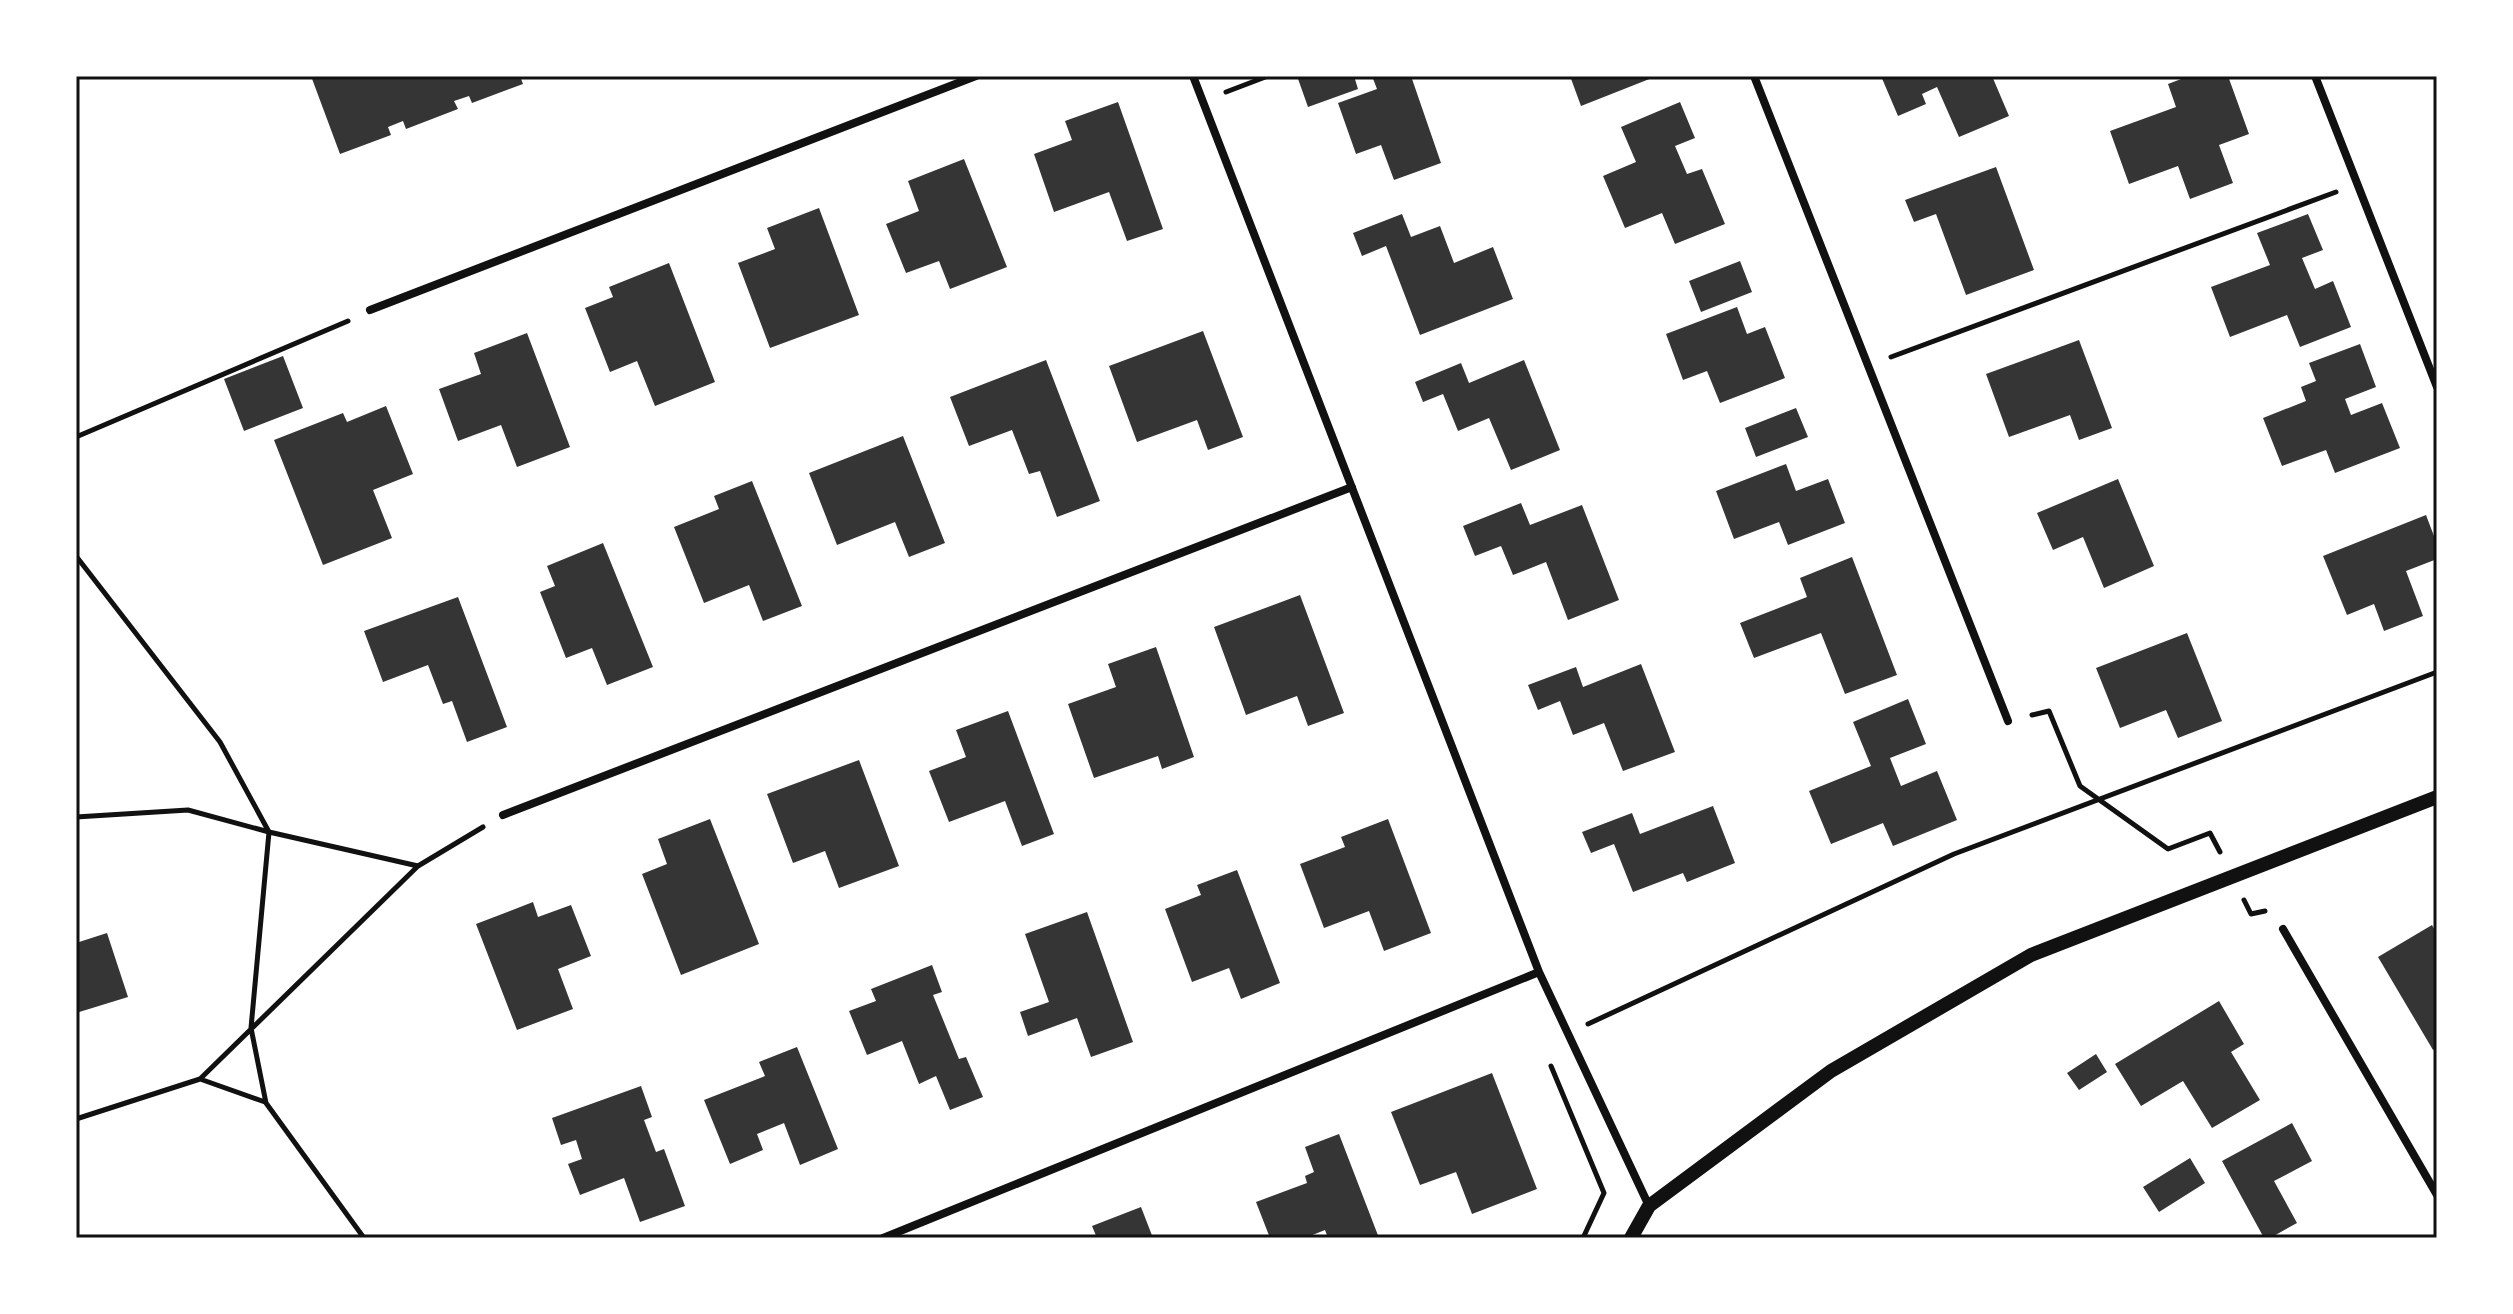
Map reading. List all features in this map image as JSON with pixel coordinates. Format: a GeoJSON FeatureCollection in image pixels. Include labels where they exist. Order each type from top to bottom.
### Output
{"type":"FeatureCollection","features":[{"type":"Feature","properties":{"kind":"street"},"geometry":{"type":"LineString","coordinates":[[370,310],[976,76]]}},
{"type":"Feature","properties":{"kind":"street"},"geometry":{"type":"LineString","coordinates":[[1193,76],[1539,972],[1649,1206]]}},
{"type":"Feature","properties":{"kind":"street"},"geometry":{"type":"LineString","coordinates":[[1754,76],[2008,721]]}},
{"type":"Feature","properties":{"kind":"street"},"geometry":{"type":"LineString","coordinates":[[2315,76],[2437,387]]}},
{"type":"Feature","properties":{"kind":"street"},"geometry":{"type":"LineString","coordinates":[[503,815],[1352,487]]}},
{"type":"Feature","properties":{"kind":"street"},"geometry":{"type":"LineString","coordinates":[[1631,1238],[1649,1206],[1831,1071],[2031,955],[2437,797]]}},
{"type":"Feature","properties":{"kind":"street"},"geometry":{"type":"LineString","coordinates":[[2283,929],[2437,1195]]}},
{"type":"Feature","properties":{"kind":"street"},"geometry":{"type":"LineString","coordinates":[[883,1238],[1539,972]]}},
{"type":"Feature","properties":{"kind":"path"},"geometry":{"type":"LineString","coordinates":[[1202,101],[1268,76]]}},
{"type":"Feature","properties":{"kind":"path"},"geometry":{"type":"LineString","coordinates":[[1868,365],[2357,184]]}},
{"type":"Feature","properties":{"kind":"path"},"geometry":{"type":"LineString","coordinates":[[76,437],[322,334],[370,310]]}},
{"type":"Feature","properties":{"kind":"path"},"geometry":{"type":"LineString","coordinates":[[76,556],[220,742],[269,832],[251,1028],[266,1103],[364,1238]]}},
{"type":"Feature","properties":{"kind":"path"},"geometry":{"type":"LineString","coordinates":[[1583,1238],[1604,1193],[1542,1045],[1954,854],[2437,672]]}},
{"type":"Feature","properties":{"kind":"path"},"geometry":{"type":"LineString","coordinates":[[2008,721],[2049,711],[2080,786],[2168,849],[2210,833],[2251,914],[2271,909],[2283,929]]}},
{"type":"Feature","properties":{"kind":"path"},"geometry":{"type":"LineString","coordinates":[[76,817],[188,810],[418,866]]}},
{"type":"Feature","properties":{"kind":"path"},"geometry":{"type":"LineString","coordinates":[[76,1119],[200,1079],[418,866],[503,815]]}},
{"type":"Feature","properties":{"kind":"path"},"geometry":{"type":"LineString","coordinates":[[200,1079],[266,1103]]}},
{"type":"Feature","properties":{"kind":"building"},"geometry":{"type":"Polygon","coordinates":[[[311,76],[520,76],[523,84],[472,103],[469,96],[454,101],[458,109],[406,129],[403,121],[388,127],[391,135],[340,154],[311,76]]]}},
{"type":"Feature","properties":{"kind":"building"},"geometry":{"type":"Polygon","coordinates":[[[1297,76],[1354,76],[1358,89],[1308,107],[1297,76]]]}},
{"type":"Feature","properties":{"kind":"building"},"geometry":{"type":"Polygon","coordinates":[[[1372,76],[1411,76],[1441,163],[1394,180],[1381,145],[1356,154],[1338,103],[1377,89],[1372,76]]]}},
{"type":"Feature","properties":{"kind":"building"},"geometry":{"type":"Polygon","coordinates":[[[1570,76],[1657,76],[1581,106],[1570,76]]]}},
{"type":"Feature","properties":{"kind":"building"},"geometry":{"type":"Polygon","coordinates":[[[1881,76],[1992,76],[2009,116],[1959,137],[1937,87],[1922,94],[1926,104],[1898,116],[1881,76]]]}},
{"type":"Feature","properties":{"kind":"building"},"geometry":{"type":"Polygon","coordinates":[[[2189,76],[2228,76],[2249,134],[2219,145],[2233,183],[2190,199],[2178,166],[2129,184],[2110,131],[2176,107],[2168,84],[2189,76]]]}},
{"type":"Feature","properties":{"kind":"building"},"geometry":{"type":"Polygon","coordinates":[[[1118,102],[1163,229],[1127,241],[1109,192],[1054,212],[1034,154],[1072,140],[1065,121],[1118,102]]]}},
{"type":"Feature","properties":{"kind":"building"},"geometry":{"type":"Polygon","coordinates":[[[1680,102],[1695,138],[1675,146],[1687,174],[1702,169],[1725,224],[1675,244],[1662,213],[1625,228],[1603,176],[1636,162],[1621,127],[1680,102]]]}},
{"type":"Feature","properties":{"kind":"building"},"geometry":{"type":"Polygon","coordinates":[[[964,159],[1007,267],[950,289],[939,261],[906,273],[886,224],[919,211],[908,181],[964,159]]]}},
{"type":"Feature","properties":{"kind":"building"},"geometry":{"type":"Polygon","coordinates":[[[1996,167],[2034,270],[1966,295],[1936,214],[1914,222],[1905,200],[1996,167]]]}},
{"type":"Feature","properties":{"kind":"building"},"geometry":{"type":"Polygon","coordinates":[[[819,208],[859,315],[770,348],[738,263],[775,249],[767,228],[819,208]]]}},
{"type":"Feature","properties":{"kind":"building"},"geometry":{"type":"Polygon","coordinates":[[[1402,214],[1411,237],[1440,226],[1454,263],[1493,247],[1513,299],[1420,335],[1386,246],[1362,256],[1353,233],[1402,214]]]}},
{"type":"Feature","properties":{"kind":"building"},"geometry":{"type":"Polygon","coordinates":[[[2308,214],[2323,250],[2302,258],[2315,289],[2333,281],[2351,327],[2300,347],[2287,315],[2230,337],[2211,287],[2270,265],[2257,233],[2308,214]]]}},
{"type":"Feature","properties":{"kind":"building"},"geometry":{"type":"Polygon","coordinates":[[[1740,261],[1752,292],[1701,312],[1689,281],[1740,261]]]}},
{"type":"Feature","properties":{"kind":"building"},"geometry":{"type":"Polygon","coordinates":[[[669,263],[715,382],[655,406],[637,361],[610,372],[585,308],[613,297],[609,287],[669,263]]]}},
{"type":"Feature","properties":{"kind":"building"},"geometry":{"type":"Polygon","coordinates":[[[1737,307],[1747,334],[1765,327],[1785,378],[1720,403],[1707,371],[1683,380],[1666,334],[1737,307]]]}},
{"type":"Feature","properties":{"kind":"building"},"geometry":{"type":"Polygon","coordinates":[[[1203,331],[1243,437],[1208,450],[1197,420],[1137,442],[1109,366],[1203,331]]]}},
{"type":"Feature","properties":{"kind":"building"},"geometry":{"type":"Polygon","coordinates":[[[527,333],[570,447],[517,467],[501,425],[458,441],[439,389],[481,374],[474,353],[527,333]]]}},
{"type":"Feature","properties":{"kind":"building"},"geometry":{"type":"Polygon","coordinates":[[[2079,340],[2112,428],[2079,440],[2070,415],[2009,437],[1986,374],[2079,340]]]}},
{"type":"Feature","properties":{"kind":"building"},"geometry":{"type":"Polygon","coordinates":[[[2360,344],[2376,387],[2345,399],[2351,415],[2382,403],[2400,448],[2335,473],[2326,450],[2282,466],[2263,418],[2306,401],[2301,387],[2316,381],[2309,363],[2360,344]]]}},
{"type":"Feature","properties":{"kind":"building"},"geometry":{"type":"Polygon","coordinates":[[[283,356],[303,408],[244,431],[224,379],[283,356]]]}},
{"type":"Feature","properties":{"kind":"building"},"geometry":{"type":"Polygon","coordinates":[[[1046,360],[1100,501],[1057,517],[1040,471],[1029,474],[1012,430],[969,446],[950,397],[1046,360]]]}},
{"type":"Feature","properties":{"kind":"building"},"geometry":{"type":"Polygon","coordinates":[[[1524,360],[1560,450],[1511,470],[1489,418],[1458,431],[1443,394],[1423,402],[1415,382],[1461,363],[1469,383],[1524,360]]]}},
{"type":"Feature","properties":{"kind":"building"},"geometry":{"type":"Polygon","coordinates":[[[386,406],[413,474],[373,490],[392,538],[323,565],[274,440],[343,413],[347,422],[386,406]]]}},
{"type":"Feature","properties":{"kind":"building"},"geometry":{"type":"Polygon","coordinates":[[[1796,408],[1808,437],[1756,457],[1745,428],[1796,408]]]}},
{"type":"Feature","properties":{"kind":"building"},"geometry":{"type":"Polygon","coordinates":[[[903,436],[945,543],[909,557],[895,522],[837,545],[809,473],[903,436]]]}},
{"type":"Feature","properties":{"kind":"building"},"geometry":{"type":"Polygon","coordinates":[[[1786,464],[1796,491],[1828,479],[1845,523],[1788,545],[1779,522],[1734,539],[1716,491],[1786,464]]]}},
{"type":"Feature","properties":{"kind":"building"},"geometry":{"type":"Polygon","coordinates":[[[2118,479],[2154,566],[2104,588],[2083,537],[2053,550],[2037,513],[2118,479]]]}},
{"type":"Feature","properties":{"kind":"building"},"geometry":{"type":"Polygon","coordinates":[[[752,481],[802,606],[763,621],[749,585],[704,603],[674,527],[719,509],[714,496],[752,481]]]}},
{"type":"Feature","properties":{"kind":"building"},"geometry":{"type":"Polygon","coordinates":[[[1521,503],[1530,525],[1582,505],[1619,600],[1568,620],[1546,562],[1513,575],[1501,546],[1475,556],[1463,526],[1521,503]]]}},
{"type":"Feature","properties":{"kind":"building"},"geometry":{"type":"Polygon","coordinates":[[[2426,515],[2437,544],[2437,559],[2406,571],[2423,616],[2384,631],[2374,604],[2347,615],[2323,556],[2426,515]]]}},
{"type":"Feature","properties":{"kind":"building"},"geometry":{"type":"Polygon","coordinates":[[[603,543],[653,667],[607,685],[592,648],[566,658],[540,592],[555,586],[547,566],[603,543]]]}},
{"type":"Feature","properties":{"kind":"building"},"geometry":{"type":"Polygon","coordinates":[[[1852,557],[1897,675],[1845,694],[1821,633],[1754,658],[1740,623],[1807,597],[1800,578],[1852,557]]]}},
{"type":"Feature","properties":{"kind":"building"},"geometry":{"type":"Polygon","coordinates":[[[1300,595],[1344,713],[1308,726],[1297,696],[1246,715],[1214,627],[1300,595]]]}},
{"type":"Feature","properties":{"kind":"building"},"geometry":{"type":"Polygon","coordinates":[[[458,597],[507,727],[467,742],[452,701],[443,704],[428,665],[383,682],[364,631],[458,597]]]}},
{"type":"Feature","properties":{"kind":"building"},"geometry":{"type":"Polygon","coordinates":[[[2187,633],[2222,721],[2178,738],[2166,710],[2120,728],[2096,668],[2187,633]]]}},
{"type":"Feature","properties":{"kind":"building"},"geometry":{"type":"Polygon","coordinates":[[[1156,647],[1194,757],[1162,769],[1158,756],[1094,778],[1068,704],[1116,687],[1108,664],[1156,647]]]}},
{"type":"Feature","properties":{"kind":"building"},"geometry":{"type":"Polygon","coordinates":[[[1641,664],[1675,752],[1623,771],[1604,723],[1573,735],[1560,701],[1538,710],[1528,685],[1576,667],[1583,687],[1641,664]]]}},
{"type":"Feature","properties":{"kind":"building"},"geometry":{"type":"Polygon","coordinates":[[[1908,699],[1926,744],[1890,758],[1901,786],[1937,771],[1957,820],[1893,846],[1883,823],[1831,844],[1809,791],[1871,766],[1853,722],[1908,699]]]}},
{"type":"Feature","properties":{"kind":"building"},"geometry":{"type":"Polygon","coordinates":[[[1008,711],[1054,834],[1022,846],[1005,801],[949,822],[929,771],[966,757],[956,730],[1008,711]]]}},
{"type":"Feature","properties":{"kind":"building"},"geometry":{"type":"Polygon","coordinates":[[[859,760],[899,866],[839,888],[825,851],[793,863],[767,794],[859,760]]]}},
{"type":"Feature","properties":{"kind":"building"},"geometry":{"type":"Polygon","coordinates":[[[1713,806],[1735,863],[1687,882],[1683,873],[1633,892],[1614,844],[1591,853],[1582,832],[1632,813],[1640,834],[1713,806]]]}},
{"type":"Feature","properties":{"kind":"building"},"geometry":{"type":"Polygon","coordinates":[[[710,819],[759,944],[681,975],[642,874],[667,864],[658,839],[710,819]]]}},
{"type":"Feature","properties":{"kind":"building"},"geometry":{"type":"Polygon","coordinates":[[[1388,819],[1431,933],[1384,951],[1369,911],[1324,928],[1300,864],[1345,847],[1341,837],[1388,819]]]}},
{"type":"Feature","properties":{"kind":"building"},"geometry":{"type":"Polygon","coordinates":[[[1237,870],[1280,983],[1241,999],[1229,968],[1192,982],[1165,909],[1201,895],[1197,885],[1237,870]]]}},
{"type":"Feature","properties":{"kind":"building"},"geometry":{"type":"Polygon","coordinates":[[[533,902],[538,917],[571,905],[591,956],[558,969],[573,1009],[517,1030],[476,924],[533,902]]]}},
{"type":"Feature","properties":{"kind":"building"},"geometry":{"type":"Polygon","coordinates":[[[1087,912],[1133,1042],[1091,1057],[1077,1018],[1028,1036],[1020,1012],[1049,1002],[1025,934],[1087,912]]]}},
{"type":"Feature","properties":{"kind":"building"},"geometry":{"type":"Polygon","coordinates":[[[2432,925],[2437,934],[2437,1047],[2433,1050],[2378,957],[2432,925]]]}},
{"type":"Feature","properties":{"kind":"building"},"geometry":{"type":"Polygon","coordinates":[[[107,933],[128,997],[76,1013],[76,943],[107,933]]]}},
{"type":"Feature","properties":{"kind":"building"},"geometry":{"type":"Polygon","coordinates":[[[932,965],[942,992],[933,995],[959,1059],[966,1057],[983,1097],[950,1110],[936,1076],[919,1084],[902,1041],[867,1055],[849,1011],[876,1001],[871,989],[932,965]]]}},
{"type":"Feature","properties":{"kind":"building"},"geometry":{"type":"Polygon","coordinates":[[[2219,1001],[2244,1044],[2231,1052],[2260,1100],[2212,1128],[2183,1081],[2141,1106],[2115,1064],[2219,1001]]]}},
{"type":"Feature","properties":{"kind":"building"},"geometry":{"type":"Polygon","coordinates":[[[797,1047],[838,1149],[800,1165],[784,1123],[757,1134],[763,1150],[730,1164],[704,1100],[765,1076],[759,1062],[797,1047]]]}},
{"type":"Feature","properties":{"kind":"building"},"geometry":{"type":"Polygon","coordinates":[[[2096,1054],[2107,1072],[2079,1090],[2067,1073],[2096,1054]]]}},
{"type":"Feature","properties":{"kind":"building"},"geometry":{"type":"Polygon","coordinates":[[[1492,1073],[1537,1189],[1472,1214],[1456,1172],[1420,1185],[1391,1112],[1492,1073]]]}},
{"type":"Feature","properties":{"kind":"building"},"geometry":{"type":"Polygon","coordinates":[[[641,1086],[652,1117],[644,1120],[656,1152],[664,1149],[685,1206],[640,1222],[624,1178],[580,1195],[568,1164],[582,1159],[576,1140],[561,1145],[552,1118],[641,1086]]]}},
{"type":"Feature","properties":{"kind":"building"},"geometry":{"type":"Polygon","coordinates":[[[2292,1123],[2312,1161],[2274,1181],[2297,1223],[2270,1238],[2264,1238],[2222,1161],[2292,1123]]]}},
{"type":"Feature","properties":{"kind":"building"},"geometry":{"type":"Polygon","coordinates":[[[1339,1134],[1379,1238],[1328,1238],[1325,1230],[1305,1238],[1270,1238],[1256,1202],[1307,1183],[1305,1176],[1314,1172],[1305,1147],[1339,1134]]]}},
{"type":"Feature","properties":{"kind":"building"},"geometry":{"type":"Polygon","coordinates":[[[2190,1158],[2205,1183],[2159,1212],[2143,1187],[2190,1158]]]}},
{"type":"Feature","properties":{"kind":"building"},"geometry":{"type":"Polygon","coordinates":[[[1141,1207],[1153,1238],[1097,1238],[1092,1226],[1141,1207]]]}}]}
